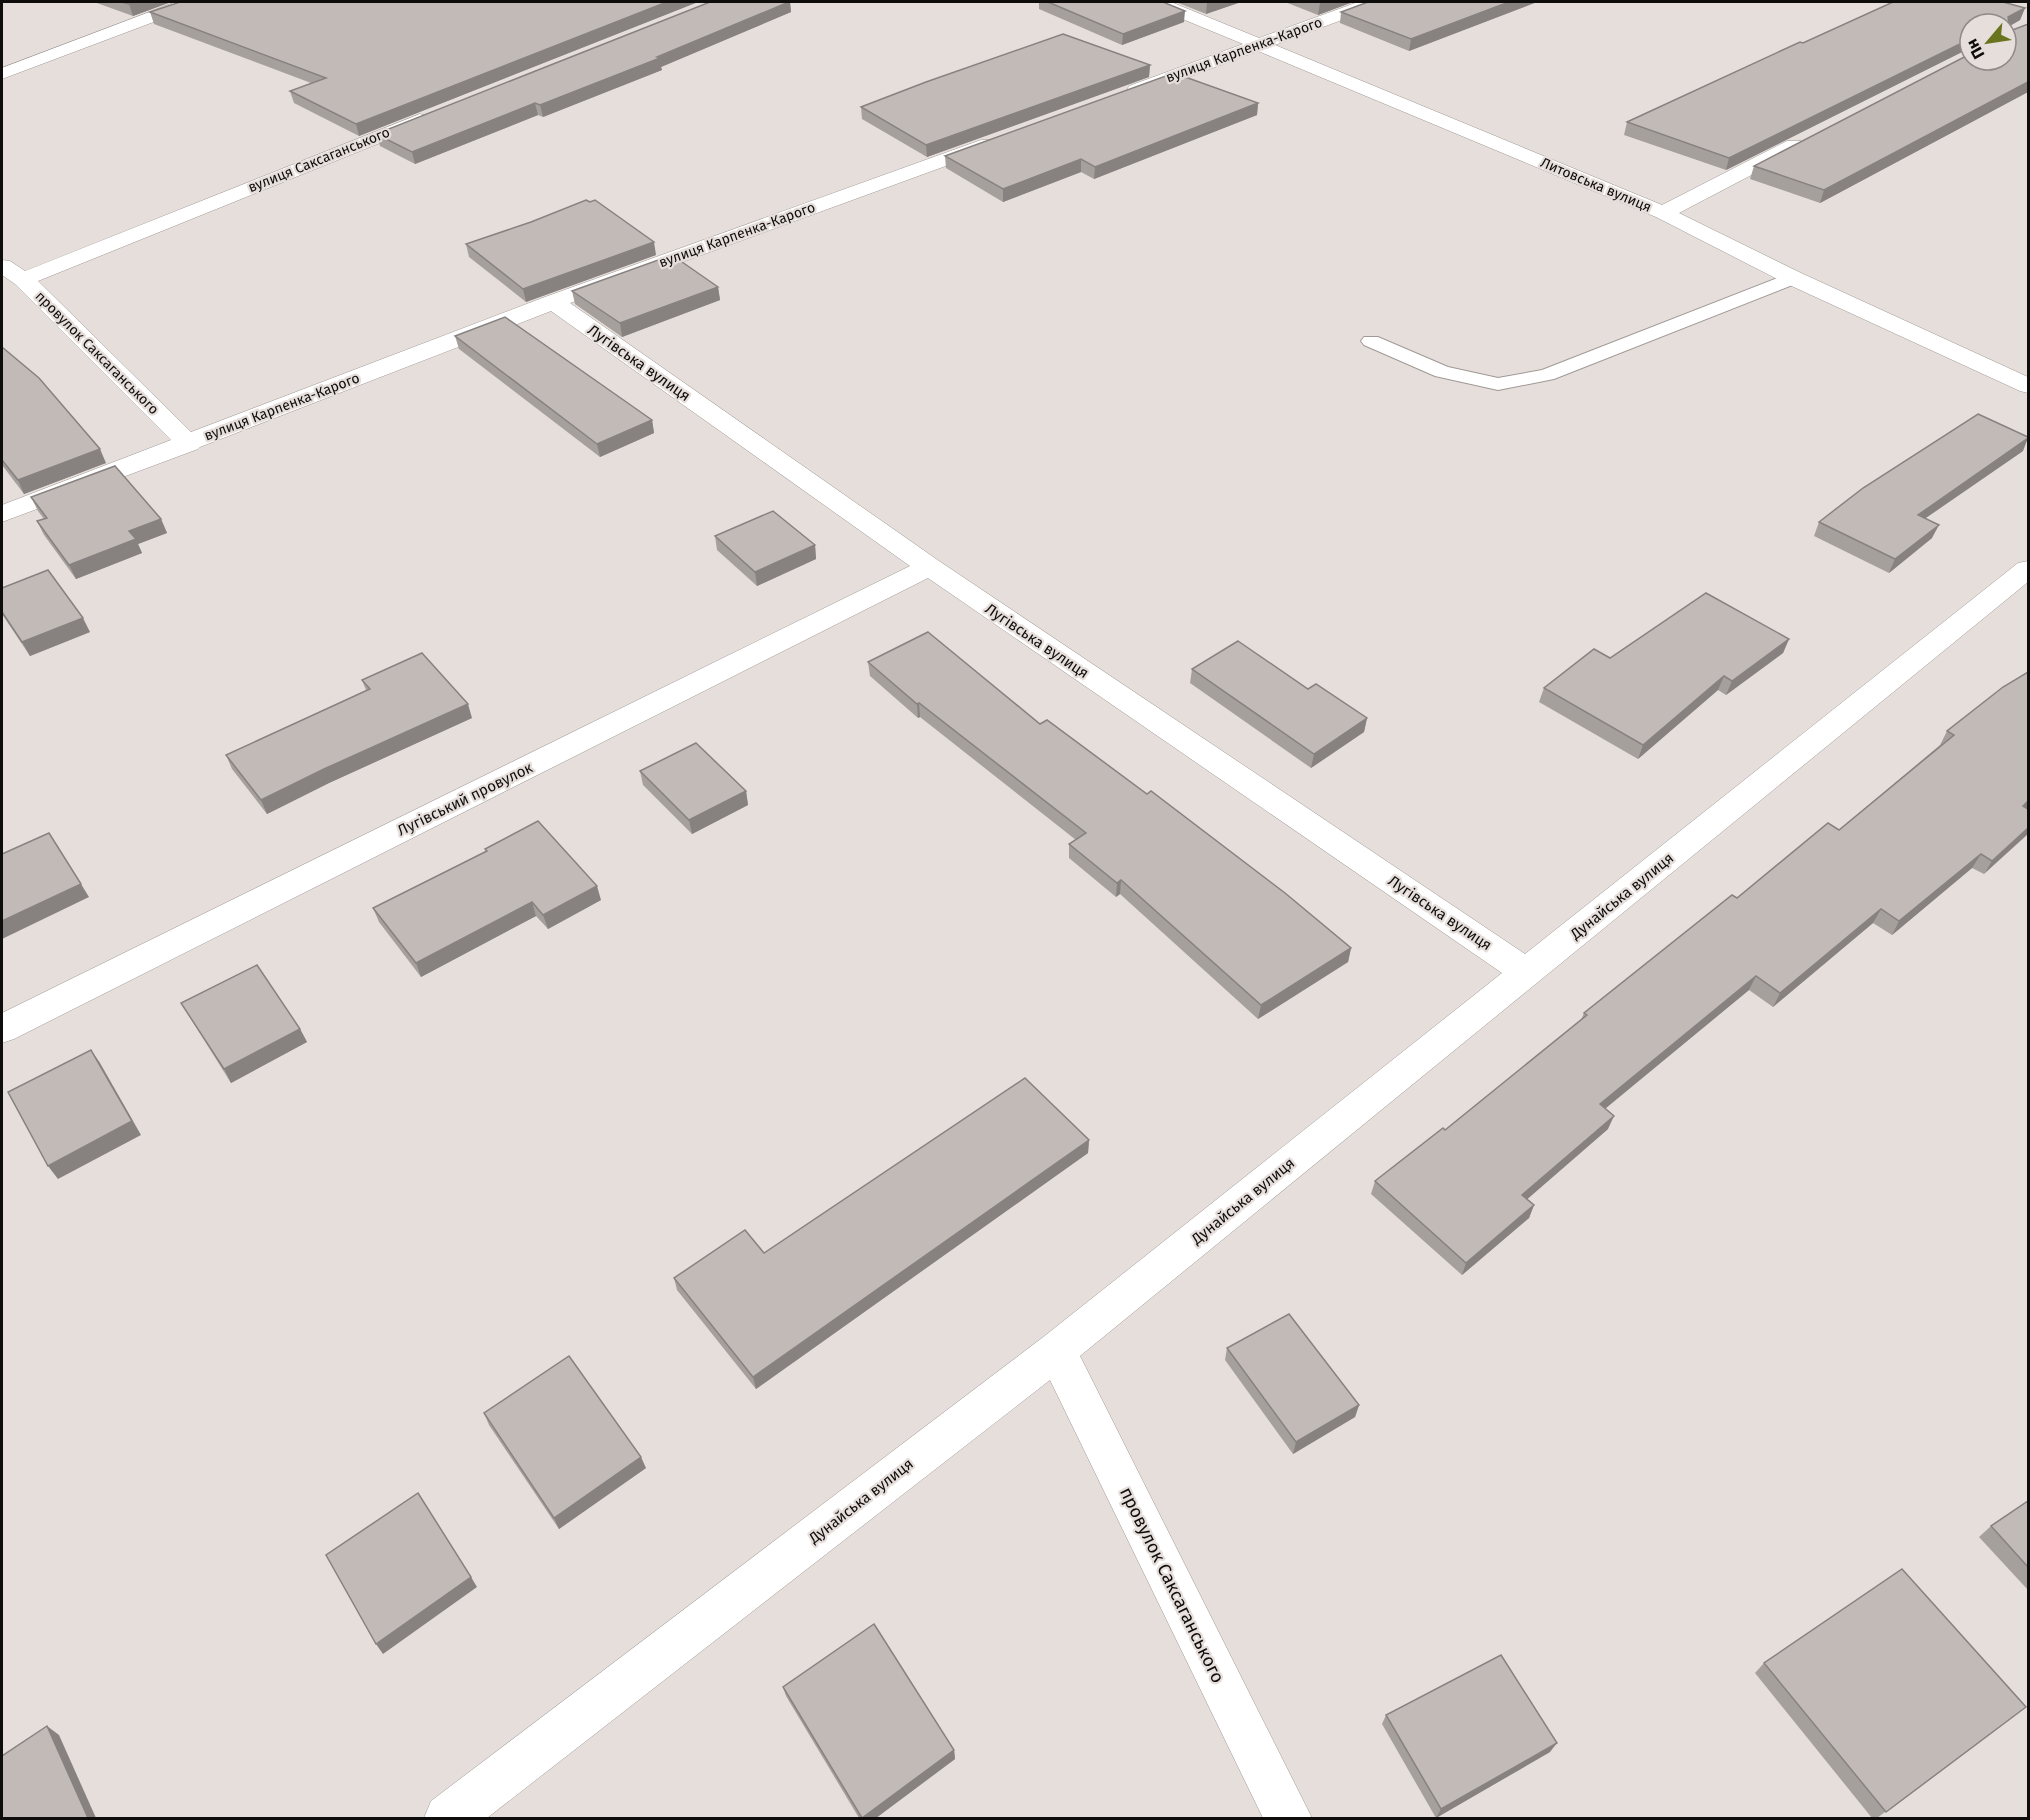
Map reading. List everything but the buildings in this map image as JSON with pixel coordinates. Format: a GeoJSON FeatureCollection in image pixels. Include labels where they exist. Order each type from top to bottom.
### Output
{"type":"FeatureCollection","features":[{"type":"Feature","properties":{"kind":"street"},"geometry":{"type":"LineString","coordinates":[[2,74],[190,2]]}},
{"type":"Feature","properties":{"kind":"street","name":"Литовська вулиця"},"geometry":{"type":"LineString","coordinates":[[1157,2],[1663,213],[1793,278],[2028,386]]}},
{"type":"Feature","properties":{"kind":"street","name":"вулиця Карпенка-Карого"},"geometry":{"type":"LineString","coordinates":[[1114,98],[1373,2]]}},
{"type":"Feature","properties":{"kind":"street","name":"вулиця Саксаганського"},"geometry":{"type":"LineString","coordinates":[[22,279],[441,112]]}},
{"type":"Feature","properties":{"kind":"street","name":"вулиця Карпенка-Карого"},"geometry":{"type":"LineString","coordinates":[[2,514],[189,444],[553,302],[1012,135]]}},
{"type":"Feature","properties":{"kind":"street"},"geometry":{"type":"LineString","coordinates":[[1663,213],[1811,136]]}},
{"type":"Feature","properties":{"kind":"street","name":"провулок Саксаганського"},"geometry":{"type":"LineString","coordinates":[[2,266],[22,279],[189,444]]}},
{"type":"Feature","properties":{"kind":"street","name":"Лугівська вулиця"},"geometry":{"type":"LineString","coordinates":[[553,302],[928,567],[1527,973]]}},
{"type":"Feature","properties":{"kind":"street","name":"Лугівський провулок"},"geometry":{"type":"LineString","coordinates":[[2,1029],[928,567]]}},
{"type":"Feature","properties":{"kind":"street","name":"Дунайська вулиця"},"geometry":{"type":"LineString","coordinates":[[448,1818],[1056,1351],[2028,569]]}},
{"type":"Feature","properties":{"kind":"street","name":"провулок Саксаганського"},"geometry":{"type":"LineString","coordinates":[[1056,1351],[1288,1818]]}},
{"type":"Feature","properties":{"kind":"lane"},"geometry":{"type":"LineString","coordinates":[[1371,341],[1442,372],[1498,384],[1547,375],[1793,278]]}}]}
